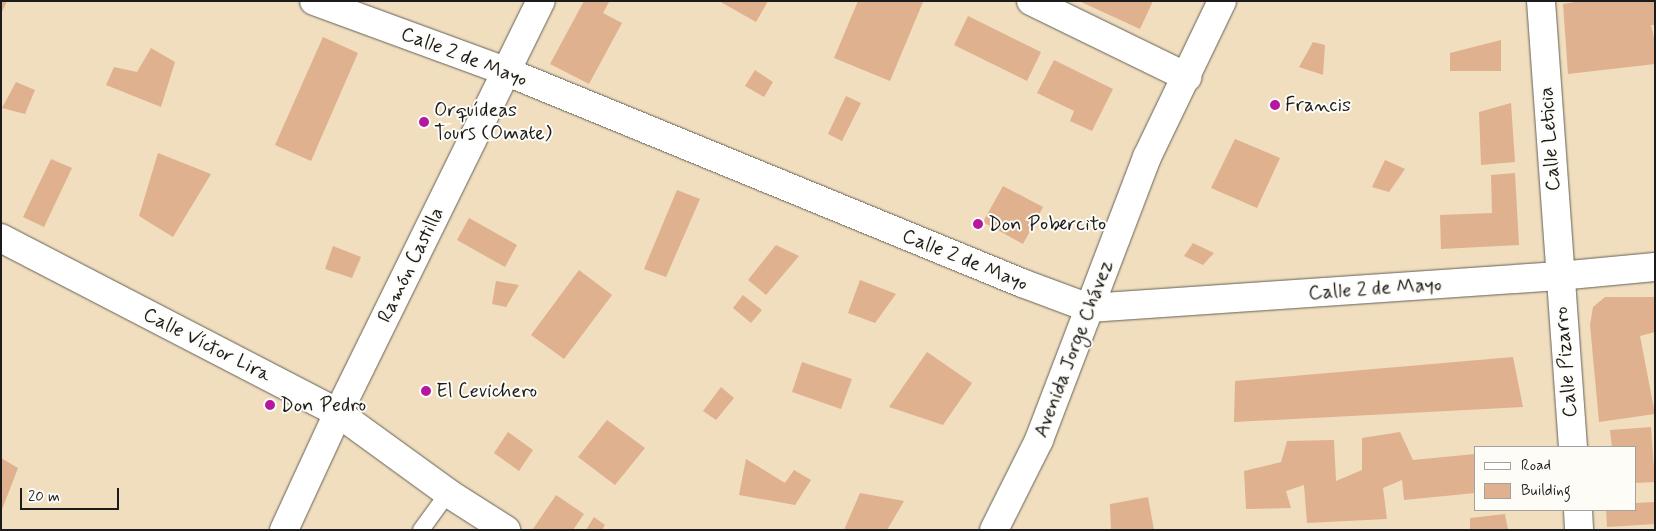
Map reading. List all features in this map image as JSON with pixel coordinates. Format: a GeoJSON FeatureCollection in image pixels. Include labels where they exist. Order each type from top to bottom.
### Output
{"type":"FeatureCollection","features":[{"type":"Feature","properties":{"kind":"street","name":"Calle 2 de Mayo"},"geometry":{"type":"LineString","coordinates":[[314,1],[505,72],[1022,283],[1089,308],[1559,276],[1655,267]]}},
{"type":"Feature","properties":{"kind":"street","name":"Ramón Castilla"},"geometry":{"type":"LineString","coordinates":[[284,530],[338,413],[541,1]]}},
{"type":"Feature","properties":{"kind":"street"},"geometry":{"type":"LineString","coordinates":[[1031,1],[1186,77]]}},
{"type":"Feature","properties":{"kind":"street","name":"Avenida Jorge Chávez"},"geometry":{"type":"LineString","coordinates":[[994,530],[1039,440],[1147,157],[1222,1]]}},
{"type":"Feature","properties":{"kind":"street","name":"Calle Leticia"},"geometry":{"type":"LineString","coordinates":[[1541,1],[1559,276]]}},
{"type":"Feature","properties":{"kind":"street","name":"Calle Víctor Lira"},"geometry":{"type":"LineString","coordinates":[[1,238],[338,413],[448,493],[506,530]]}},
{"type":"Feature","properties":{"kind":"street","name":"Calle Pizarro"},"geometry":{"type":"LineString","coordinates":[[1559,276],[1573,446]]}},
{"type":"Feature","properties":{"kind":"street"},"geometry":{"type":"LineString","coordinates":[[1578,511],[1579,530]]}},
{"type":"Feature","properties":{"kind":"lane"},"geometry":{"type":"LineString","coordinates":[[421,530],[448,493]]}},
{"type":"Feature","properties":{"kind":"building"},"geometry":{"type":"Polygon","coordinates":[[[1,1],[7,1],[1,14],[1,1]]]}},
{"type":"Feature","properties":{"kind":"building"},"geometry":{"type":"Polygon","coordinates":[[[584,1],[609,2],[603,13],[622,23],[589,84],[550,64],[584,1]]]}},
{"type":"Feature","properties":{"kind":"building"},"geometry":{"type":"Polygon","coordinates":[[[719,1],[768,1],[756,22],[719,1]]]}},
{"type":"Feature","properties":{"kind":"building"},"geometry":{"type":"Polygon","coordinates":[[[858,1],[923,2],[890,81],[834,58],[858,1]]]}},
{"type":"Feature","properties":{"kind":"building"},"geometry":{"type":"Polygon","coordinates":[[[1079,1],[1153,1],[1140,29],[1079,1]]]}},
{"type":"Feature","properties":{"kind":"building"},"geometry":{"type":"Polygon","coordinates":[[[1580,1],[1655,1],[1655,25],[1651,25],[1655,42],[1655,64],[1568,74],[1563,4],[1580,1]]]}},
{"type":"Feature","properties":{"kind":"building"},"geometry":{"type":"Polygon","coordinates":[[[968,16],[1041,52],[1027,81],[954,45],[968,16]]]}},
{"type":"Feature","properties":{"kind":"building"},"geometry":{"type":"Polygon","coordinates":[[[323,37],[358,53],[311,161],[275,145],[323,37]]]}},
{"type":"Feature","properties":{"kind":"building"},"geometry":{"type":"Polygon","coordinates":[[[1501,40],[1501,71],[1450,71],[1450,53],[1501,40]]]}},
{"type":"Feature","properties":{"kind":"building"},"geometry":{"type":"Polygon","coordinates":[[[1313,42],[1325,45],[1323,75],[1299,67],[1313,42]]]}},
{"type":"Feature","properties":{"kind":"building"},"geometry":{"type":"Polygon","coordinates":[[[151,48],[175,62],[161,107],[106,85],[114,67],[137,72],[151,48]]]}},
{"type":"Feature","properties":{"kind":"building"},"geometry":{"type":"Polygon","coordinates":[[[1054,60],[1113,89],[1092,131],[1070,121],[1074,111],[1037,93],[1054,60]]]}},
{"type":"Feature","properties":{"kind":"building"},"geometry":{"type":"Polygon","coordinates":[[[755,70],[773,82],[764,97],[745,86],[755,70]]]}},
{"type":"Feature","properties":{"kind":"building"},"geometry":{"type":"Polygon","coordinates":[[[16,82],[35,90],[25,114],[2,108],[16,82]]]}},
{"type":"Feature","properties":{"kind":"building"},"geometry":{"type":"Polygon","coordinates":[[[846,96],[861,103],[842,141],[828,134],[846,96]]]}},
{"type":"Feature","properties":{"kind":"building"},"geometry":{"type":"Polygon","coordinates":[[[1511,103],[1515,162],[1481,165],[1479,112],[1511,103]]]}},
{"type":"Feature","properties":{"kind":"building"},"geometry":{"type":"Polygon","coordinates":[[[1235,139],[1280,158],[1257,208],[1211,188],[1235,139]]]}},
{"type":"Feature","properties":{"kind":"building"},"geometry":{"type":"Polygon","coordinates":[[[158,153],[211,174],[173,237],[139,216],[158,153]]]}},
{"type":"Feature","properties":{"kind":"building"},"geometry":{"type":"Polygon","coordinates":[[[51,159],[72,168],[44,227],[23,217],[51,159]]]}},
{"type":"Feature","properties":{"kind":"building"},"geometry":{"type":"Polygon","coordinates":[[[1385,160],[1405,169],[1389,192],[1372,187],[1385,160]]]}},
{"type":"Feature","properties":{"kind":"building"},"geometry":{"type":"Polygon","coordinates":[[[1515,173],[1519,245],[1441,249],[1440,215],[1492,213],[1491,175],[1515,173]]]}},
{"type":"Feature","properties":{"kind":"building"},"geometry":{"type":"Polygon","coordinates":[[[1003,186],[1043,207],[1023,244],[983,222],[1003,186]]]}},
{"type":"Feature","properties":{"kind":"building"},"geometry":{"type":"Polygon","coordinates":[[[677,190],[700,199],[666,277],[644,269],[677,190]]]}},
{"type":"Feature","properties":{"kind":"building"},"geometry":{"type":"Polygon","coordinates":[[[469,218],[517,245],[505,267],[457,240],[469,218]]]}},
{"type":"Feature","properties":{"kind":"building"},"geometry":{"type":"Polygon","coordinates":[[[1193,243],[1214,253],[1203,265],[1184,256],[1193,243]]]}},
{"type":"Feature","properties":{"kind":"building"},"geometry":{"type":"Polygon","coordinates":[[[776,245],[799,256],[766,295],[748,280],[776,245]]]}},
{"type":"Feature","properties":{"kind":"building"},"geometry":{"type":"Polygon","coordinates":[[[333,246],[361,257],[352,278],[325,269],[333,246]]]}},
{"type":"Feature","properties":{"kind":"building"},"geometry":{"type":"Polygon","coordinates":[[[579,270],[612,295],[564,359],[531,335],[579,270]]]}},
{"type":"Feature","properties":{"kind":"building"},"geometry":{"type":"Polygon","coordinates":[[[860,280],[896,294],[875,323],[848,313],[860,280]]]}},
{"type":"Feature","properties":{"kind":"building"},"geometry":{"type":"Polygon","coordinates":[[[496,281],[519,285],[506,307],[492,304],[496,281]]]}},
{"type":"Feature","properties":{"kind":"building"},"geometry":{"type":"Polygon","coordinates":[[[743,295],[762,310],[751,323],[733,308],[743,295]]]}},
{"type":"Feature","properties":{"kind":"building"},"geometry":{"type":"Polygon","coordinates":[[[1605,297],[1655,297],[1655,332],[1640,336],[1655,414],[1599,422],[1590,325],[1593,307],[1605,297]]]}},
{"type":"Feature","properties":{"kind":"building"},"geometry":{"type":"Polygon","coordinates":[[[927,352],[972,383],[943,425],[889,407],[927,352]]]}},
{"type":"Feature","properties":{"kind":"building"},"geometry":{"type":"Polygon","coordinates":[[[1513,357],[1523,407],[1234,422],[1235,381],[1513,357]]]}},
{"type":"Feature","properties":{"kind":"building"},"geometry":{"type":"Polygon","coordinates":[[[802,362],[852,379],[841,409],[792,392],[802,362]]]}},
{"type":"Feature","properties":{"kind":"building"},"geometry":{"type":"Polygon","coordinates":[[[721,387],[734,398],[716,420],[703,411],[721,387]]]}},
{"type":"Feature","properties":{"kind":"building"},"geometry":{"type":"Polygon","coordinates":[[[607,420],[645,448],[615,485],[578,457],[607,420]]]}},
{"type":"Feature","properties":{"kind":"building"},"geometry":{"type":"Polygon","coordinates":[[[1651,427],[1655,482],[1636,483],[1636,446],[1612,446],[1610,430],[1651,427]]]}},
{"type":"Feature","properties":{"kind":"building"},"geometry":{"type":"Polygon","coordinates":[[[508,432],[533,450],[519,471],[494,453],[508,432]]]}},
{"type":"Feature","properties":{"kind":"building"},"geometry":{"type":"Polygon","coordinates":[[[1400,432],[1413,460],[1474,454],[1474,493],[1404,500],[1402,480],[1383,488],[1387,519],[1307,523],[1304,485],[1286,491],[1291,508],[1246,509],[1244,471],[1281,462],[1287,441],[1334,440],[1336,481],[1362,470],[1362,438],[1400,432]]]}},
{"type":"Feature","properties":{"kind":"building"},"geometry":{"type":"Polygon","coordinates":[[[1,458],[18,468],[1,512],[1,458]]]}},
{"type":"Feature","properties":{"kind":"building"},"geometry":{"type":"Polygon","coordinates":[[[746,459],[785,483],[794,470],[811,480],[795,505],[739,495],[746,459]]]}},
{"type":"Feature","properties":{"kind":"building"},"geometry":{"type":"Polygon","coordinates":[[[860,493],[904,501],[887,530],[844,530],[860,493]]]}},
{"type":"Feature","properties":{"kind":"building"},"geometry":{"type":"Polygon","coordinates":[[[556,495],[584,514],[573,530],[533,529],[556,495]]]}},
{"type":"Feature","properties":{"kind":"building"},"geometry":{"type":"Polygon","coordinates":[[[1148,497],[1154,530],[1111,530],[1110,504],[1148,497]]]}},
{"type":"Feature","properties":{"kind":"building"},"geometry":{"type":"Polygon","coordinates":[[[1655,502],[1655,524],[1607,527],[1606,511],[1636,511],[1636,503],[1655,502]]]}},
{"type":"Feature","properties":{"kind":"building"},"geometry":{"type":"Polygon","coordinates":[[[1505,514],[1508,530],[1470,530],[1470,518],[1505,514]]]}},
{"type":"Feature","properties":{"kind":"building"},"geometry":{"type":"Polygon","coordinates":[[[594,517],[605,525],[602,530],[586,530],[594,517]]]}},
{"type":"Feature","properties":{"kind":"place","name":"Francis"},"geometry":{"type":"Point","coordinates":[1275,105]}},
{"type":"Feature","properties":{"kind":"place","name":"Orquídeas Tours (Omate)"},"geometry":{"type":"Point","coordinates":[424,122]}},
{"type":"Feature","properties":{"kind":"place","name":"Don Pobercito"},"geometry":{"type":"Point","coordinates":[978,224]}},
{"type":"Feature","properties":{"kind":"place","name":"El Cevichero"},"geometry":{"type":"Point","coordinates":[426,391]}},
{"type":"Feature","properties":{"kind":"place","name":"Don Pedro"},"geometry":{"type":"Point","coordinates":[270,405]}}]}
